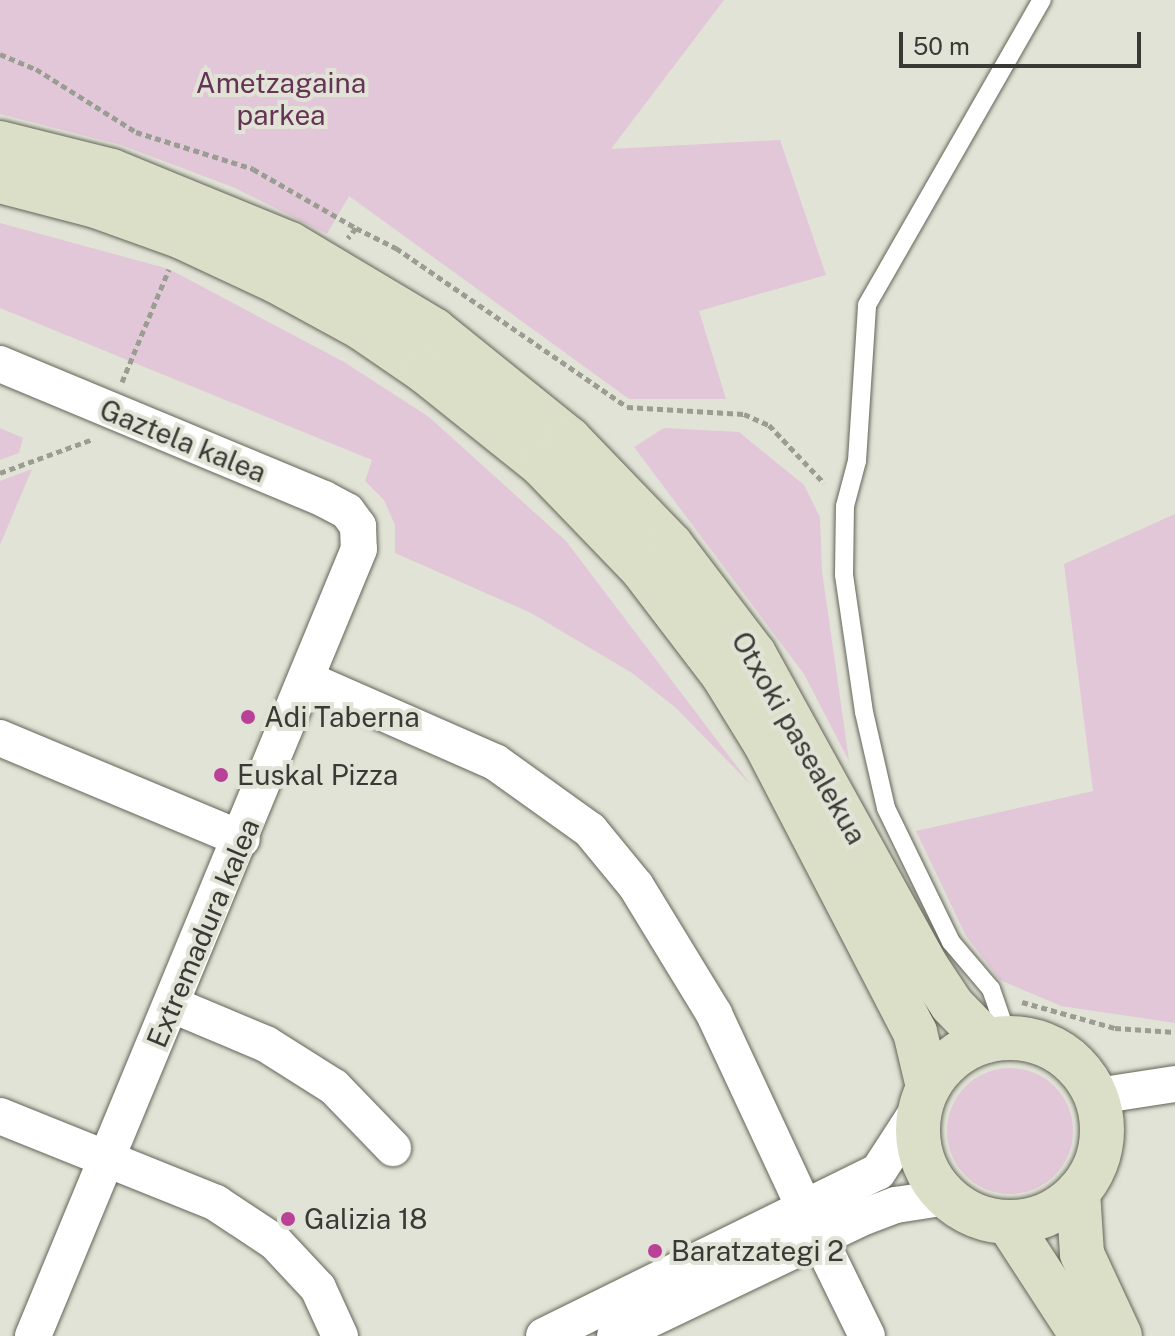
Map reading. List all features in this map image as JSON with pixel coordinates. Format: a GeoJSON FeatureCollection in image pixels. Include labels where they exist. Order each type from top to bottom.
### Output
{"type":"FeatureCollection","features":[{"type":"Feature","properties":{"kind":"main road","name":"Otxoki pasealekua"},"geometry":{"type":"LineString","coordinates":[[0,143],[112,171],[290,244],[434,330],[569,439],[671,545],[754,654],[925,964],[952,1005],[998,1039]]}},
{"type":"Feature","properties":{"kind":"main road","name":"Otxoki pasealekua"},"geometry":{"type":"LineString","coordinates":[[0,181],[109,210],[276,281],[362,328],[426,372],[562,485],[684,622],[765,743],[915,1032],[924,1097]]}},
{"type":"Feature","properties":{"kind":"main road"},"geometry":{"type":"LineString","coordinates":[[998,1039],[1058,1051],[1076,1065],[1097,1096],[1103,1141],[1092,1175],[1078,1192],[1035,1219],[1008,1222],[978,1216],[947,1197],[924,1162],[918,1137],[924,1097],[963,1051],[998,1039]]}},
{"type":"Feature","properties":{"kind":"main road"},"geometry":{"type":"LineString","coordinates":[[1078,1192],[1082,1254],[1120,1336]]}},
{"type":"Feature","properties":{"kind":"main road"},"geometry":{"type":"LineString","coordinates":[[1008,1222],[1082,1336]]}},
{"type":"Feature","properties":{"kind":"street","name":"Gaztela kalea"},"geometry":{"type":"LineString","coordinates":[[0,364],[324,499],[347,511],[358,526]]}},
{"type":"Feature","properties":{"kind":"street","name":"Extremadura kalea"},"geometry":{"type":"LineString","coordinates":[[33,1336],[308,680],[359,549],[358,526]]}},
{"type":"Feature","properties":{"kind":"street"},"geometry":{"type":"LineString","coordinates":[[308,680],[495,762],[590,830],[636,886],[714,1014],[867,1336]]}},
{"type":"Feature","properties":{"kind":"street"},"geometry":{"type":"LineString","coordinates":[[0,738],[242,839]]}},
{"type":"Feature","properties":{"kind":"street"},"geometry":{"type":"LineString","coordinates":[[173,1005],[266,1044],[334,1087],[393,1148]]}},
{"type":"Feature","properties":{"kind":"street"},"geometry":{"type":"LineString","coordinates":[[1097,1096],[1175,1084]]}},
{"type":"Feature","properties":{"kind":"street"},"geometry":{"type":"LineString","coordinates":[[615,1336],[812,1223],[878,1172],[924,1097]]}},
{"type":"Feature","properties":{"kind":"street"},"geometry":{"type":"LineString","coordinates":[[0,1116],[216,1203],[275,1242],[318,1288],[340,1336]]}},
{"type":"Feature","properties":{"kind":"street"},"geometry":{"type":"LineString","coordinates":[[544,1336],[812,1223],[947,1197]]}},
{"type":"Feature","properties":{"kind":"lane"},"geometry":{"type":"LineString","coordinates":[[998,1039],[991,989],[951,942],[886,808],[864,712],[844,575],[845,506],[857,461],[867,305],[1042,0]]}},
{"type":"Feature","properties":{"kind":"path"},"geometry":{"type":"LineString","coordinates":[[0,54],[36,69],[136,132],[253,169],[396,248],[627,407],[744,414],[769,425],[845,506]]}},
{"type":"Feature","properties":{"kind":"path"},"geometry":{"type":"LineString","coordinates":[[341,248],[356,228]]}},
{"type":"Feature","properties":{"kind":"path"},"geometry":{"type":"LineString","coordinates":[[991,989],[1049,1012],[1115,1028],[1175,1032]]}},
{"type":"Feature","properties":{"kind":"green space","name":"Ametzagaina parkea"},"geometry":{"type":"Polygon","coordinates":[[[0,0],[724,0],[611,149],[780,140],[826,275],[699,311],[726,399],[629,399],[349,196],[327,234],[235,188],[121,145],[0,114],[0,0]]]}},
{"type":"Feature","properties":{"kind":"green space"},"geometry":{"type":"Polygon","coordinates":[[[0,223],[169,269],[344,362],[429,417],[566,541],[751,785],[676,708],[632,673],[531,613],[395,553],[395,525],[384,500],[365,481],[372,460],[0,308],[0,223]]]}},
{"type":"Feature","properties":{"kind":"green space"},"geometry":{"type":"Polygon","coordinates":[[[0,428],[23,438],[19,453],[0,460],[0,428]]]}},
{"type":"Feature","properties":{"kind":"green space"},"geometry":{"type":"Polygon","coordinates":[[[664,428],[739,432],[804,485],[820,517],[822,571],[849,761],[804,674],[634,447],[664,428]]]}},
{"type":"Feature","properties":{"kind":"green space"},"geometry":{"type":"Polygon","coordinates":[[[32,469],[0,545],[0,481],[32,469]]]}},
{"type":"Feature","properties":{"kind":"green space"},"geometry":{"type":"Polygon","coordinates":[[[1175,514],[1175,1023],[1061,1006],[1000,980],[966,936],[916,831],[1093,791],[1064,564],[1175,514]]]}},
{"type":"Feature","properties":{"kind":"green space"},"geometry":{"type":"Polygon","coordinates":[[[1010,1068],[1034,1072],[1055,1086],[1069,1107],[1073,1131],[1069,1155],[1055,1176],[1034,1190],[1010,1194],[986,1190],[965,1176],[951,1155],[947,1131],[951,1107],[965,1086],[986,1072],[1010,1068]]]}},
{"type":"Feature","properties":{"kind":"place","name":"Adi Taberna"},"geometry":{"type":"Point","coordinates":[248,717]}},
{"type":"Feature","properties":{"kind":"place","name":"Euskal Pizza"},"geometry":{"type":"Point","coordinates":[221,775]}},
{"type":"Feature","properties":{"kind":"place","name":"Galizia 18"},"geometry":{"type":"Point","coordinates":[288,1219]}},
{"type":"Feature","properties":{"kind":"place","name":"Baratzategi 2"},"geometry":{"type":"Point","coordinates":[655,1251]}}]}
